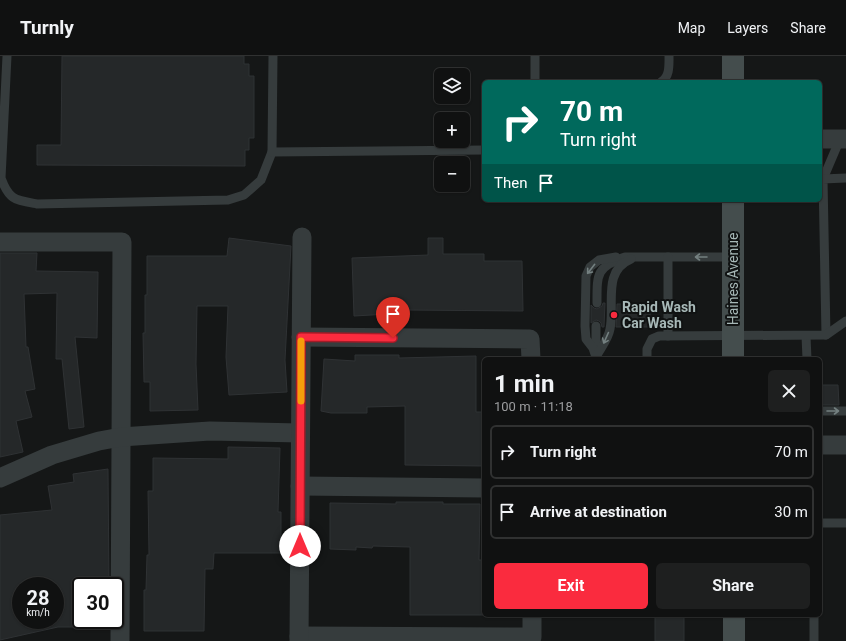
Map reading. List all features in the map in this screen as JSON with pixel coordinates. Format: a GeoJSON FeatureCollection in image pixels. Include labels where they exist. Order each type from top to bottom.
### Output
{"type":"FeatureCollection","features":[{"type":"Feature","properties":{"kind":"main road"},"geometry":{"type":"LineString","coordinates":[[733,56],[733,80]]}},
{"type":"Feature","properties":{"kind":"main road","name":"Haines Avenue"},"geometry":{"type":"LineString","coordinates":[[733,202],[733,357]]}},
{"type":"Feature","properties":{"kind":"main road"},"geometry":{"type":"LineString","coordinates":[[734,617],[734,641]]}},
{"type":"Feature","properties":{"kind":"street"},"geometry":{"type":"LineString","coordinates":[[822,139],[843,139]]}},
{"type":"Feature","properties":{"kind":"street"},"geometry":{"type":"LineString","coordinates":[[302,237],[299,638],[532,637],[532,617]]}},
{"type":"Feature","properties":{"kind":"street"},"geometry":{"type":"LineString","coordinates":[[0,242],[122,242],[120,641]]}},
{"type":"Feature","properties":{"kind":"street"},"geometry":{"type":"LineString","coordinates":[[301,337],[530,338],[530,357]]}},
{"type":"Feature","properties":{"kind":"street"},"geometry":{"type":"LineString","coordinates":[[0,478],[52,455],[100,441],[121,437],[210,431],[300,433]]}},
{"type":"Feature","properties":{"kind":"street"},"geometry":{"type":"LineString","coordinates":[[822,445],[846,445]]}},
{"type":"Feature","properties":{"kind":"street"},"geometry":{"type":"LineString","coordinates":[[300,486],[482,488]]}},
{"type":"Feature","properties":{"kind":"lane"},"geometry":{"type":"LineString","coordinates":[[7,56],[1,178],[6,192],[17,201],[37,204],[228,200],[244,195],[261,180],[272,152],[273,56]]}},
{"type":"Feature","properties":{"kind":"lane"},"geometry":{"type":"LineString","coordinates":[[535,56],[535,80]]}},
{"type":"Feature","properties":{"kind":"lane"},"geometry":{"type":"LineString","coordinates":[[664,80],[669,67],[669,56]]}},
{"type":"Feature","properties":{"kind":"lane"},"geometry":{"type":"LineString","coordinates":[[826,336],[823,179],[843,139]]}},
{"type":"Feature","properties":{"kind":"lane"},"geometry":{"type":"LineString","coordinates":[[272,152],[482,150]]}},
{"type":"Feature","properties":{"kind":"lane"},"geometry":{"type":"LineString","coordinates":[[823,179],[846,178]]}},
{"type":"Feature","properties":{"kind":"lane"},"geometry":{"type":"LineString","coordinates":[[596,357],[593,348],[586,339],[586,276],[590,267],[599,260],[612,257],[733,257]]}},
{"type":"Feature","properties":{"kind":"lane"},"geometry":{"type":"LineString","coordinates":[[596,303],[597,280],[602,269],[613,261],[626,257]]}},
{"type":"Feature","properties":{"kind":"lane"},"geometry":{"type":"LineString","coordinates":[[596,357],[600,349],[608,340],[612,282],[617,269],[626,261],[637,257]]}},
{"type":"Feature","properties":{"kind":"lane"},"geometry":{"type":"LineString","coordinates":[[668,257],[668,336]]}},
{"type":"Feature","properties":{"kind":"lane"},"geometry":{"type":"LineString","coordinates":[[647,357],[647,349],[652,339],[660,336],[826,336],[846,321]]}},
{"type":"Feature","properties":{"kind":"lane"},"geometry":{"type":"LineString","coordinates":[[596,326],[596,357]]}},
{"type":"Feature","properties":{"kind":"lane"},"geometry":{"type":"LineString","coordinates":[[806,336],[807,357]]}},
{"type":"Feature","properties":{"kind":"lane"},"geometry":{"type":"LineString","coordinates":[[822,411],[846,411]]}},
{"type":"Feature","properties":{"kind":"lane"},"geometry":{"type":"LineString","coordinates":[[822,523],[846,524]]}},
{"type":"Feature","properties":{"kind":"lane"},"geometry":{"type":"LineString","coordinates":[[814,617],[814,641]]}},
{"type":"Feature","properties":{"kind":"building"},"geometry":{"type":"Polygon","coordinates":[[[62,56],[244,56],[244,64],[249,64],[249,76],[254,76],[254,138],[249,138],[249,150],[245,150],[245,166],[37,165],[37,145],[61,145],[62,56]]]}},
{"type":"Feature","properties":{"kind":"building"},"geometry":{"type":"Polygon","coordinates":[[[229,238],[291,246],[285,360],[287,392],[229,395],[226,357],[228,306],[197,306],[196,364],[198,410],[150,411],[150,382],[144,382],[143,333],[145,333],[145,295],[147,295],[147,256],[227,256],[229,238]]]}},
{"type":"Feature","properties":{"kind":"building"},"geometry":{"type":"Polygon","coordinates":[[[428,238],[443,238],[443,254],[484,254],[484,261],[522,261],[523,311],[406,310],[406,313],[354,316],[352,258],[428,255],[428,238]]]}},
{"type":"Feature","properties":{"kind":"building"},"geometry":{"type":"Polygon","coordinates":[[[0,253],[37,253],[36,271],[98,272],[97,338],[75,337],[84,427],[69,429],[62,359],[56,359],[57,293],[24,294],[26,347],[28,347],[35,389],[25,391],[32,417],[16,421],[23,452],[0,457],[0,253]]]}},
{"type":"Feature","properties":{"kind":"building"},"geometry":{"type":"Polygon","coordinates":[[[603,303],[605,303],[604,327],[602,327],[599,321],[596,320],[591,323],[591,305],[597,309],[602,306],[603,303]]]}},
{"type":"Feature","properties":{"kind":"building"},"geometry":{"type":"Polygon","coordinates":[[[617,304],[650,304],[650,327],[616,327],[617,304]]]}},
{"type":"Feature","properties":{"kind":"building"},"geometry":{"type":"Polygon","coordinates":[[[355,355],[399,355],[399,358],[476,356],[476,412],[482,412],[482,466],[405,465],[405,406],[367,407],[367,413],[331,413],[321,411],[324,359],[355,361],[355,355]]]}},
{"type":"Feature","properties":{"kind":"building"},"geometry":{"type":"Polygon","coordinates":[[[822,385],[838,385],[839,405],[822,405],[822,385]]]}},
{"type":"Feature","properties":{"kind":"building"},"geometry":{"type":"Polygon","coordinates":[[[228,447],[280,448],[278,512],[281,512],[281,553],[214,553],[213,569],[205,569],[204,631],[144,631],[144,590],[146,590],[147,555],[149,555],[148,491],[153,491],[153,458],[228,459],[228,447]]]}},
{"type":"Feature","properties":{"kind":"building"},"geometry":{"type":"Polygon","coordinates":[[[108,469],[109,577],[72,577],[72,627],[64,627],[64,577],[12,577],[12,629],[49,629],[0,640],[0,515],[52,510],[48,486],[74,482],[73,474],[108,469]]]}},
{"type":"Feature","properties":{"kind":"building"},"geometry":{"type":"Polygon","coordinates":[[[396,502],[443,502],[443,504],[480,504],[479,560],[482,560],[482,615],[410,615],[410,547],[373,546],[372,548],[356,547],[356,550],[330,549],[330,503],[396,504],[396,502]]]}},
{"type":"Feature","properties":{"kind":"building"},"geometry":{"type":"Polygon","coordinates":[[[655,617],[684,617],[684,641],[655,641],[655,617]]]}},
{"type":"Feature","properties":{"kind":"slow traffic"},"geometry":{"type":"LineString","coordinates":[[301,341],[301,401]]}},
{"type":"Feature","properties":{"kind":"place","name":"Rapid Wash Car Wash"},"geometry":{"type":"Point","coordinates":[614,315]}},
{"type":"Feature","properties":{"kind":"route"},"geometry":{"type":"LineString","coordinates":[[300,546],[301,337],[393,338]]}}]}
